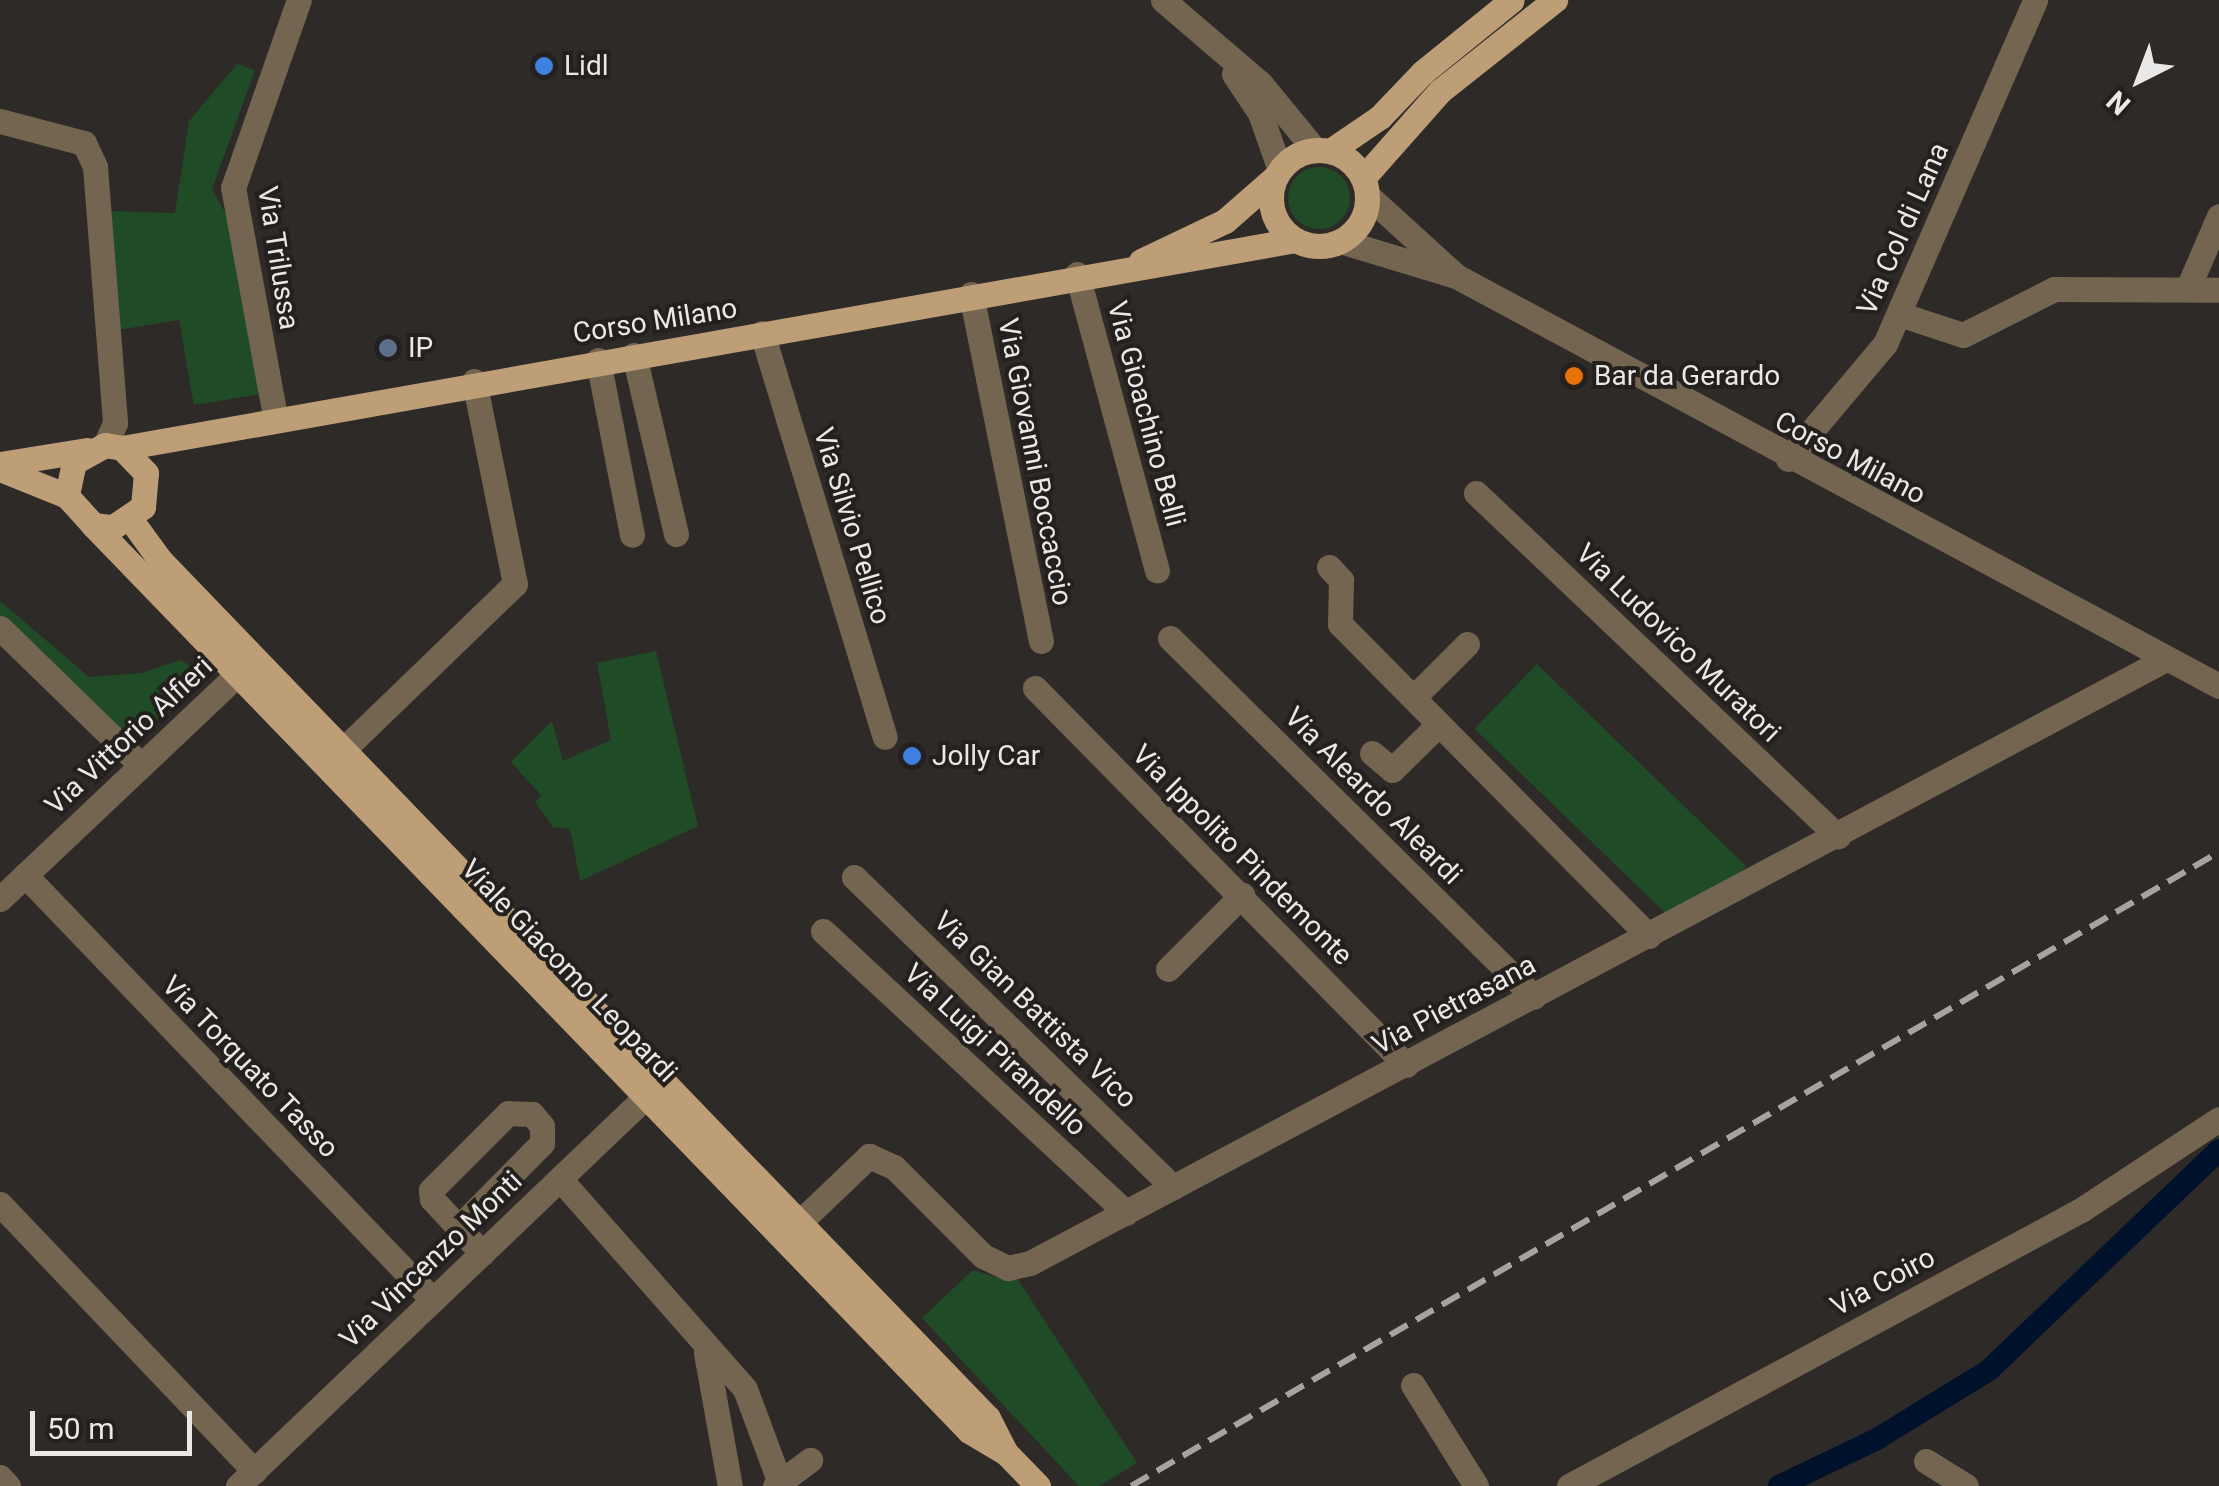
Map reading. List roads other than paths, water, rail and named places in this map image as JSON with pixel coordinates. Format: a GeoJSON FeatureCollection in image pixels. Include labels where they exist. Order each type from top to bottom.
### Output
{"type":"FeatureCollection","features":[{"type":"Feature","properties":{"kind":"main road"},"geometry":{"type":"LineString","coordinates":[[1512,0],[1423,72],[1380,117],[1278,173],[1273,213],[1296,240],[1318,246],[1340,242],[1361,222],[1365,187],[1440,91],[1556,0]]}},
{"type":"Feature","properties":{"kind":"main road"},"geometry":{"type":"LineString","coordinates":[[1322,150],[1350,161],[1365,187]]}},
{"type":"Feature","properties":{"kind":"main road","name":"Corso Milano"},"geometry":{"type":"LineString","coordinates":[[1132,264],[1225,221],[1278,173]]}},
{"type":"Feature","properties":{"kind":"main road","name":"Corso Milano"},"geometry":{"type":"LineString","coordinates":[[0,466],[1132,264],[1176,265],[1296,240]]}},
{"type":"Feature","properties":{"kind":"main road"},"geometry":{"type":"LineString","coordinates":[[93,525],[132,520],[143,507],[146,473],[186,434]]}},
{"type":"Feature","properties":{"kind":"main road"},"geometry":{"type":"LineString","coordinates":[[67,496],[67,478],[105,447],[146,473]]}},
{"type":"Feature","properties":{"kind":"main road","name":"Corso Milano"},"geometry":{"type":"LineString","coordinates":[[0,466],[67,496],[93,525]]}},
{"type":"Feature","properties":{"kind":"main road","name":"Viale Giacomo Leopardi"},"geometry":{"type":"LineString","coordinates":[[132,520],[247,666],[657,1086],[802,1220],[988,1418],[1006,1453]]}},
{"type":"Feature","properties":{"kind":"main road","name":"Viale Giacomo Leopardi"},"geometry":{"type":"LineString","coordinates":[[93,525],[247,666],[345,748],[969,1430],[1006,1453],[1038,1486]]}},
{"type":"Feature","properties":{"kind":"street","name":"Via Trilussa"},"geometry":{"type":"LineString","coordinates":[[275,416],[232,188],[299,0]]}},
{"type":"Feature","properties":{"kind":"street"},"geometry":{"type":"LineString","coordinates":[[1163,0],[1260,83],[1322,150]]}},
{"type":"Feature","properties":{"kind":"street","name":"Via Col di Lana"},"geometry":{"type":"LineString","coordinates":[[1788,459],[1885,344],[2035,0]]}},
{"type":"Feature","properties":{"kind":"street"},"geometry":{"type":"LineString","coordinates":[[1217,49],[1260,113],[1278,173]]}},
{"type":"Feature","properties":{"kind":"street"},"geometry":{"type":"LineString","coordinates":[[0,121],[84,143],[95,167],[115,423],[105,447]]}},
{"type":"Feature","properties":{"kind":"street","name":"Corso Milano"},"geometry":{"type":"LineString","coordinates":[[1365,187],[1456,276],[1788,459],[2166,659],[2215,675]]}},
{"type":"Feature","properties":{"kind":"street"},"geometry":{"type":"LineString","coordinates":[[2188,288],[2219,216]]}},
{"type":"Feature","properties":{"kind":"street","name":"Corso Milano"},"geometry":{"type":"LineString","coordinates":[[1340,242],[1425,272],[1456,276]]}},
{"type":"Feature","properties":{"kind":"street","name":"Via Gioachino Belli"},"geometry":{"type":"LineString","coordinates":[[1078,274],[1157,570]]}},
{"type":"Feature","properties":{"kind":"street"},"geometry":{"type":"LineString","coordinates":[[1899,314],[1963,336],[2054,290],[2219,290]]}},
{"type":"Feature","properties":{"kind":"street","name":"Via Giovanni Boccaccio"},"geometry":{"type":"LineString","coordinates":[[971,294],[1041,641]]}},
{"type":"Feature","properties":{"kind":"street","name":"Via Silvio Pellico"},"geometry":{"type":"LineString","coordinates":[[762,333],[885,737]]}},
{"type":"Feature","properties":{"kind":"street"},"geometry":{"type":"LineString","coordinates":[[634,355],[676,534]]}},
{"type":"Feature","properties":{"kind":"street"},"geometry":{"type":"LineString","coordinates":[[598,360],[632,535]]}},
{"type":"Feature","properties":{"kind":"street"},"geometry":{"type":"LineString","coordinates":[[345,748],[515,584],[474,381]]}},
{"type":"Feature","properties":{"kind":"street","name":"Via Ludovico Muratori"},"geometry":{"type":"LineString","coordinates":[[1476,493],[1838,836]]}},
{"type":"Feature","properties":{"kind":"street"},"geometry":{"type":"LineString","coordinates":[[1330,567],[1341,580],[1340,624],[1649,936]]}},
{"type":"Feature","properties":{"kind":"street"},"geometry":{"type":"LineString","coordinates":[[0,628],[141,765]]}},
{"type":"Feature","properties":{"kind":"street","name":"Via Aleardo Aleardi"},"geometry":{"type":"LineString","coordinates":[[1170,638],[1534,997]]}},
{"type":"Feature","properties":{"kind":"street"},"geometry":{"type":"LineString","coordinates":[[1414,697],[1467,644]]}},
{"type":"Feature","properties":{"kind":"street","name":"Via Pietrasana"},"geometry":{"type":"LineString","coordinates":[[802,1220],[869,1156],[894,1167],[983,1256],[1008,1268],[1126,1213],[2166,659]]}},
{"type":"Feature","properties":{"kind":"street","name":"Via Vittorio Alfieri"},"geometry":{"type":"LineString","coordinates":[[0,899],[247,666]]}},
{"type":"Feature","properties":{"kind":"street","name":"Via Ippolito Pindemonte"},"geometry":{"type":"LineString","coordinates":[[1035,688],[1406,1065]]}},
{"type":"Feature","properties":{"kind":"street"},"geometry":{"type":"LineString","coordinates":[[1372,753],[1392,770],[1437,726]]}},
{"type":"Feature","properties":{"kind":"street","name":"Via Torquato Tasso"},"geometry":{"type":"LineString","coordinates":[[25,875],[433,1300]]}},
{"type":"Feature","properties":{"kind":"street","name":"Via Gian Battista Vico"},"geometry":{"type":"LineString","coordinates":[[854,877],[1174,1187]]}},
{"type":"Feature","properties":{"kind":"street"},"geometry":{"type":"LineString","coordinates":[[1168,969],[1242,895]]}},
{"type":"Feature","properties":{"kind":"street","name":"Via Luigi Pirandello"},"geometry":{"type":"LineString","coordinates":[[824,931],[1126,1213]]}},
{"type":"Feature","properties":{"kind":"street","name":"Via Vincenzo Monti"},"geometry":{"type":"LineString","coordinates":[[246,1478],[657,1086]]}},
{"type":"Feature","properties":{"kind":"street"},"geometry":{"type":"LineString","coordinates":[[458,1226],[542,1142],[542,1126],[532,1114],[508,1113],[432,1188],[432,1199],[482,1252]]}},
{"type":"Feature","properties":{"kind":"street","name":"Via Coiro"},"geometry":{"type":"LineString","coordinates":[[1568,1486],[2081,1210],[2219,1119]]}},
{"type":"Feature","properties":{"kind":"street"},"geometry":{"type":"LineString","coordinates":[[560,1179],[706,1352],[745,1389],[777,1484],[810,1460]]}},
{"type":"Feature","properties":{"kind":"street"},"geometry":{"type":"LineString","coordinates":[[0,1204],[246,1478]]}},
{"type":"Feature","properties":{"kind":"street"},"geometry":{"type":"LineString","coordinates":[[706,1352],[730,1486]]}},
{"type":"Feature","properties":{"kind":"street"},"geometry":{"type":"LineString","coordinates":[[1413,1384],[1476,1486]]}},
{"type":"Feature","properties":{"kind":"street"},"geometry":{"type":"LineString","coordinates":[[716,1419],[752,1409]]}},
{"type":"Feature","properties":{"kind":"street"},"geometry":{"type":"LineString","coordinates":[[1926,1460],[1966,1486]]}},
{"type":"Feature","properties":{"kind":"street"},"geometry":{"type":"LineString","coordinates":[[0,1477],[8,1486]]}},
{"type":"Feature","properties":{"kind":"waterway"},"geometry":{"type":"LineString","coordinates":[[1779,1486],[1877,1439],[1989,1370],[2219,1150]]}},
{"type":"Feature","properties":{"kind":"railway"},"geometry":{"type":"LineString","coordinates":[[1131,1486],[2219,852]]}},
{"type":"Feature","properties":{"kind":"place","name":"Lidl"},"geometry":{"type":"Point","coordinates":[544,66]}},
{"type":"Feature","properties":{"kind":"place","name":"IP"},"geometry":{"type":"Point","coordinates":[388,348]}},
{"type":"Feature","properties":{"kind":"place","name":"Bar da Gerardo"},"geometry":{"type":"Point","coordinates":[1574,376]}},
{"type":"Feature","properties":{"kind":"place","name":"Jolly Car"},"geometry":{"type":"Point","coordinates":[912,756]}}]}
